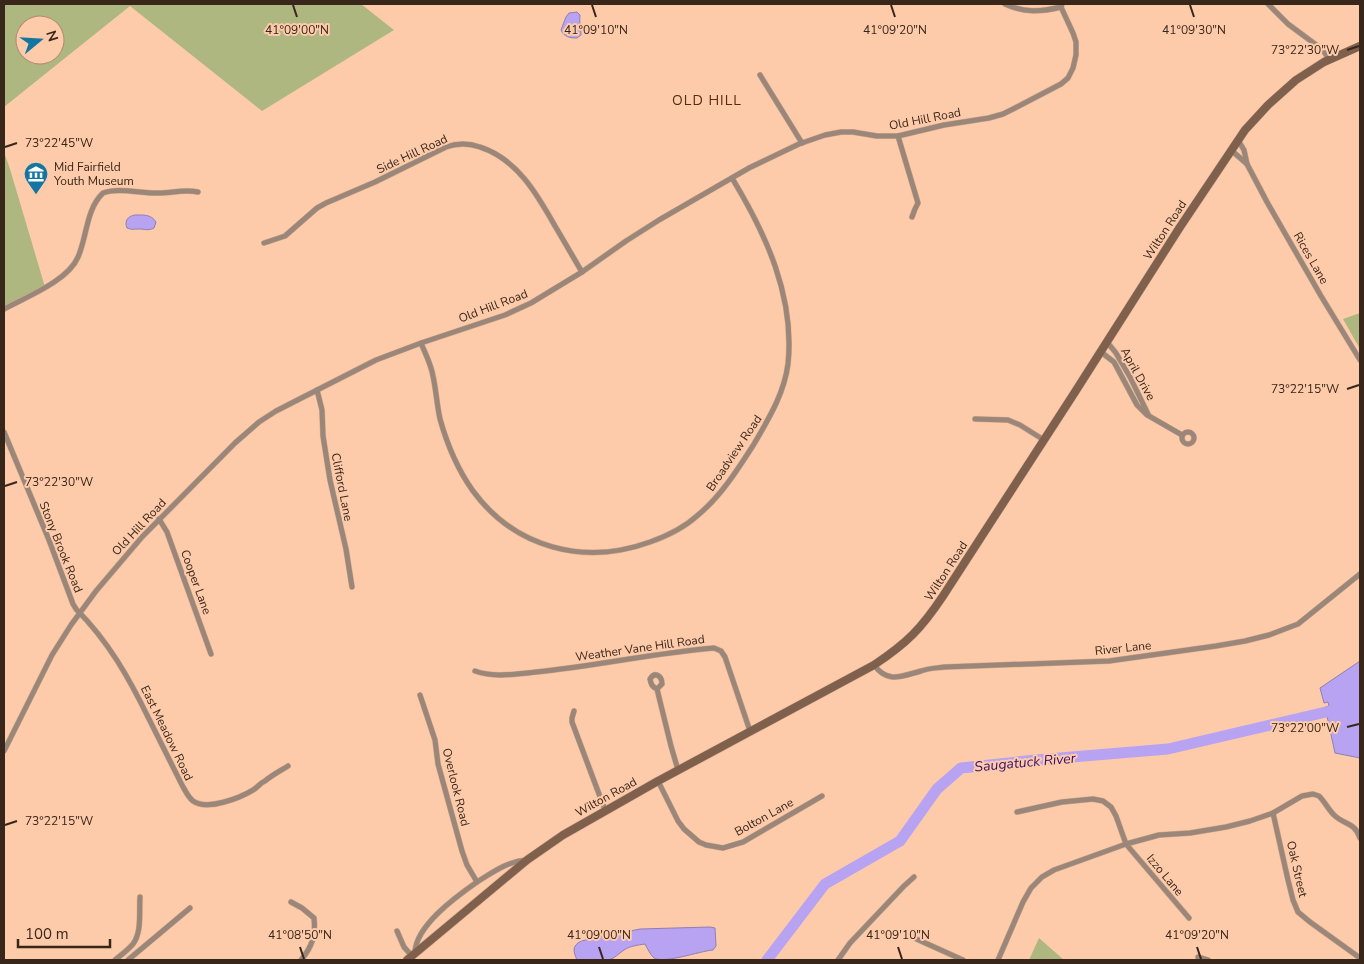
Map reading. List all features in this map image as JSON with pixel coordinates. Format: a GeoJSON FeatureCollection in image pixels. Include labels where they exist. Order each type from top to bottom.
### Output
{"type":"FeatureCollection","features":[{"type":"Feature","properties":{"kind":"main road","name":"Wilton Road"},"geometry":{"type":"LineString","coordinates":[[411,956],[527,860],[553,841],[605,810],[874,665],[903,645],[915,634],[927,620],[1238,140],[1254,119],[1304,74],[1330,59],[1360,46]]}},
{"type":"Feature","properties":{"kind":"street"},"geometry":{"type":"LineString","coordinates":[[1005,4],[1032,11],[1044,11],[1061,5]]}},
{"type":"Feature","properties":{"kind":"street"},"geometry":{"type":"LineString","coordinates":[[1268,4],[1292,27],[1323,50],[1330,59]]}},
{"type":"Feature","properties":{"kind":"street","name":"Old Hill Road"},"geometry":{"type":"LineString","coordinates":[[4,751],[52,655],[80,612],[123,558],[159,519],[235,443],[271,414],[376,360],[421,342],[515,312],[582,272],[642,230],[757,163],[802,143],[841,132],[898,136],[999,115],[1064,82],[1074,68],[1076,48],[1073,33],[1061,5]]}},
{"type":"Feature","properties":{"kind":"street"},"geometry":{"type":"LineString","coordinates":[[760,75],[802,143]]}},
{"type":"Feature","properties":{"kind":"street"},"geometry":{"type":"LineString","coordinates":[[898,136],[918,203],[912,217]]}},
{"type":"Feature","properties":{"kind":"street","name":"Rices Lane"},"geometry":{"type":"LineString","coordinates":[[1238,140],[1244,150],[1247,164],[1285,233],[1360,360]]}},
{"type":"Feature","properties":{"kind":"street","name":"Side Hill Road"},"geometry":{"type":"LineString","coordinates":[[264,243],[285,236],[317,208],[326,203],[375,182],[446,147],[468,144],[482,147],[500,156],[522,175],[541,202],[582,272]]}},
{"type":"Feature","properties":{"kind":"street","name":"Rices Lane"},"geometry":{"type":"LineString","coordinates":[[1231,150],[1247,164]]}},
{"type":"Feature","properties":{"kind":"street","name":"Broadview Road"},"geometry":{"type":"LineString","coordinates":[[421,342],[433,376],[442,426],[458,467],[473,491],[500,520],[536,541],[566,551],[585,553],[607,552],[628,549],[663,538],[698,516],[717,496],[747,455],[772,413],[780,397],[786,376],[789,350],[788,326],[775,266],[759,225],[732,178]]}},
{"type":"Feature","properties":{"kind":"street"},"geometry":{"type":"LineString","coordinates":[[4,309],[52,284],[71,268],[79,255],[94,207],[103,194],[114,191],[157,193],[185,190],[198,192]]}},
{"type":"Feature","properties":{"kind":"street","name":"April Drive"},"geometry":{"type":"LineString","coordinates":[[1107,342],[1130,377],[1149,416]]}},
{"type":"Feature","properties":{"kind":"street","name":"April Drive"},"geometry":{"type":"LineString","coordinates":[[1101,352],[1114,362],[1142,411],[1182,435]]}},
{"type":"Feature","properties":{"kind":"street","name":"Clifford Lane"},"geometry":{"type":"LineString","coordinates":[[317,390],[322,410],[323,436],[330,480],[346,549],[352,587]]}},
{"type":"Feature","properties":{"kind":"street"},"geometry":{"type":"LineString","coordinates":[[975,419],[1008,420],[1044,440]]}},
{"type":"Feature","properties":{"kind":"street","name":"Stony Brook Road"},"geometry":{"type":"LineString","coordinates":[[4,432],[5,440],[49,540],[73,604],[80,612]]}},
{"type":"Feature","properties":{"kind":"street","name":"Cooper Lane"},"geometry":{"type":"LineString","coordinates":[[159,519],[166,531],[211,654]]}},
{"type":"Feature","properties":{"kind":"street","name":"River Lane"},"geometry":{"type":"LineString","coordinates":[[874,665],[881,673],[897,677],[931,668],[1109,661],[1238,643],[1269,635],[1298,624],[1360,574]]}},
{"type":"Feature","properties":{"kind":"street","name":"East Meadow Road"},"geometry":{"type":"LineString","coordinates":[[80,612],[122,667],[182,785],[194,801],[207,805],[234,799],[253,790],[288,766]]}},
{"type":"Feature","properties":{"kind":"street","name":"Weather Vane Hill Road"},"geometry":{"type":"LineString","coordinates":[[475,671],[485,675],[563,669],[714,648],[721,651],[725,657],[750,731]]}},
{"type":"Feature","properties":{"kind":"street"},"geometry":{"type":"LineString","coordinates":[[658,689],[678,770]]}},
{"type":"Feature","properties":{"kind":"street","name":"Overlook Road"},"geometry":{"type":"LineString","coordinates":[[420,696],[435,740],[438,764],[462,851],[477,882]]}},
{"type":"Feature","properties":{"kind":"street"},"geometry":{"type":"LineString","coordinates":[[574,711],[572,722],[605,810]]}},
{"type":"Feature","properties":{"kind":"street","name":"Bolton Lane"},"geometry":{"type":"LineString","coordinates":[[658,781],[684,829],[699,842],[723,848],[742,842],[822,796]]}},
{"type":"Feature","properties":{"kind":"street"},"geometry":{"type":"LineString","coordinates":[[998,960],[1026,895],[1037,881],[1054,870],[1126,844],[1158,835],[1190,833],[1226,827],[1260,818],[1302,796],[1313,794],[1319,796],[1336,817],[1352,825],[1357,830],[1360,838]]}},
{"type":"Feature","properties":{"kind":"street","name":"Izzo Lane"},"geometry":{"type":"LineString","coordinates":[[1017,812],[1062,802],[1093,799],[1103,801],[1114,812],[1126,844],[1189,918]]}},
{"type":"Feature","properties":{"kind":"street","name":"Oak Street"},"geometry":{"type":"LineString","coordinates":[[1273,812],[1289,887],[1298,912],[1360,958]]}},
{"type":"Feature","properties":{"kind":"street"},"geometry":{"type":"LineString","coordinates":[[411,956],[416,943],[432,920],[453,899],[505,865],[527,860]]}},
{"type":"Feature","properties":{"kind":"street"},"geometry":{"type":"LineString","coordinates":[[838,960],[850,943],[914,877]]}},
{"type":"Feature","properties":{"kind":"street"},"geometry":{"type":"LineString","coordinates":[[115,960],[131,946],[136,938],[140,897]]}},
{"type":"Feature","properties":{"kind":"street"},"geometry":{"type":"LineString","coordinates":[[291,902],[314,918],[315,930],[312,940],[301,960]]}},
{"type":"Feature","properties":{"kind":"street"},"geometry":{"type":"LineString","coordinates":[[128,960],[190,908]]}},
{"type":"Feature","properties":{"kind":"street"},"geometry":{"type":"LineString","coordinates":[[397,931],[404,947],[411,956]]}},
{"type":"Feature","properties":{"kind":"street"},"geometry":{"type":"LineString","coordinates":[[912,937],[963,960]]}},
{"type":"Feature","properties":{"kind":"street"},"geometry":{"type":"LineString","coordinates":[[1198,957],[1208,960]]}},
{"type":"Feature","properties":{"kind":"green space"},"geometry":{"type":"Polygon","coordinates":[[[4,4],[361,4],[394,30],[262,111],[130,6],[65,58],[65,15],[15,15],[15,65],[56,65],[4,107],[4,4]]]}},
{"type":"Feature","properties":{"kind":"green space"},"geometry":{"type":"Polygon","coordinates":[[[4,152],[45,287],[4,310],[4,152]]]}},
{"type":"Feature","properties":{"kind":"green space"},"geometry":{"type":"Polygon","coordinates":[[[1360,313],[1360,349],[1343,319],[1360,313]]]}},
{"type":"Feature","properties":{"kind":"green space"},"geometry":{"type":"Polygon","coordinates":[[[1039,938],[1064,960],[1029,960],[1039,938]]]}},
{"type":"Feature","properties":{"kind":"shaded area"},"geometry":{"type":"Polygon","coordinates":[[[577,12],[580,15],[581,35],[577,38],[568,37],[561,30],[569,13],[577,12]]]}},
{"type":"Feature","properties":{"kind":"shaded area"},"geometry":{"type":"Polygon","coordinates":[[[135,215],[147,215],[152,218],[156,222],[154,228],[148,230],[127,228],[127,219],[135,215]]]}},
{"type":"Feature","properties":{"kind":"shaded area"},"geometry":{"type":"Polygon","coordinates":[[[1360,661],[1360,758],[1335,753],[1325,707],[1329,706],[1328,702],[1324,703],[1320,688],[1360,661]]]}},
{"type":"Feature","properties":{"kind":"shaded area"},"geometry":{"type":"Polygon","coordinates":[[[715,928],[716,946],[713,950],[674,958],[654,958],[645,944],[624,950],[609,960],[577,960],[574,951],[576,945],[581,941],[640,929],[715,928]]]}},
{"type":"Feature","properties":{"kind":"waterway","name":"Saugatuck River"},"geometry":{"type":"LineString","coordinates":[[767,960],[825,884],[900,841],[937,789],[961,768],[1168,749],[1360,704]]}},
{"type":"Feature","properties":{"kind":"place","name":"Mid Fairfield Youth Museum"},"geometry":{"type":"Point","coordinates":[36,195]}},
{"type":"Feature","properties":{"kind":"district","name":"OLD HILL"},"geometry":{"type":"Point","coordinates":[707,100]}}]}
